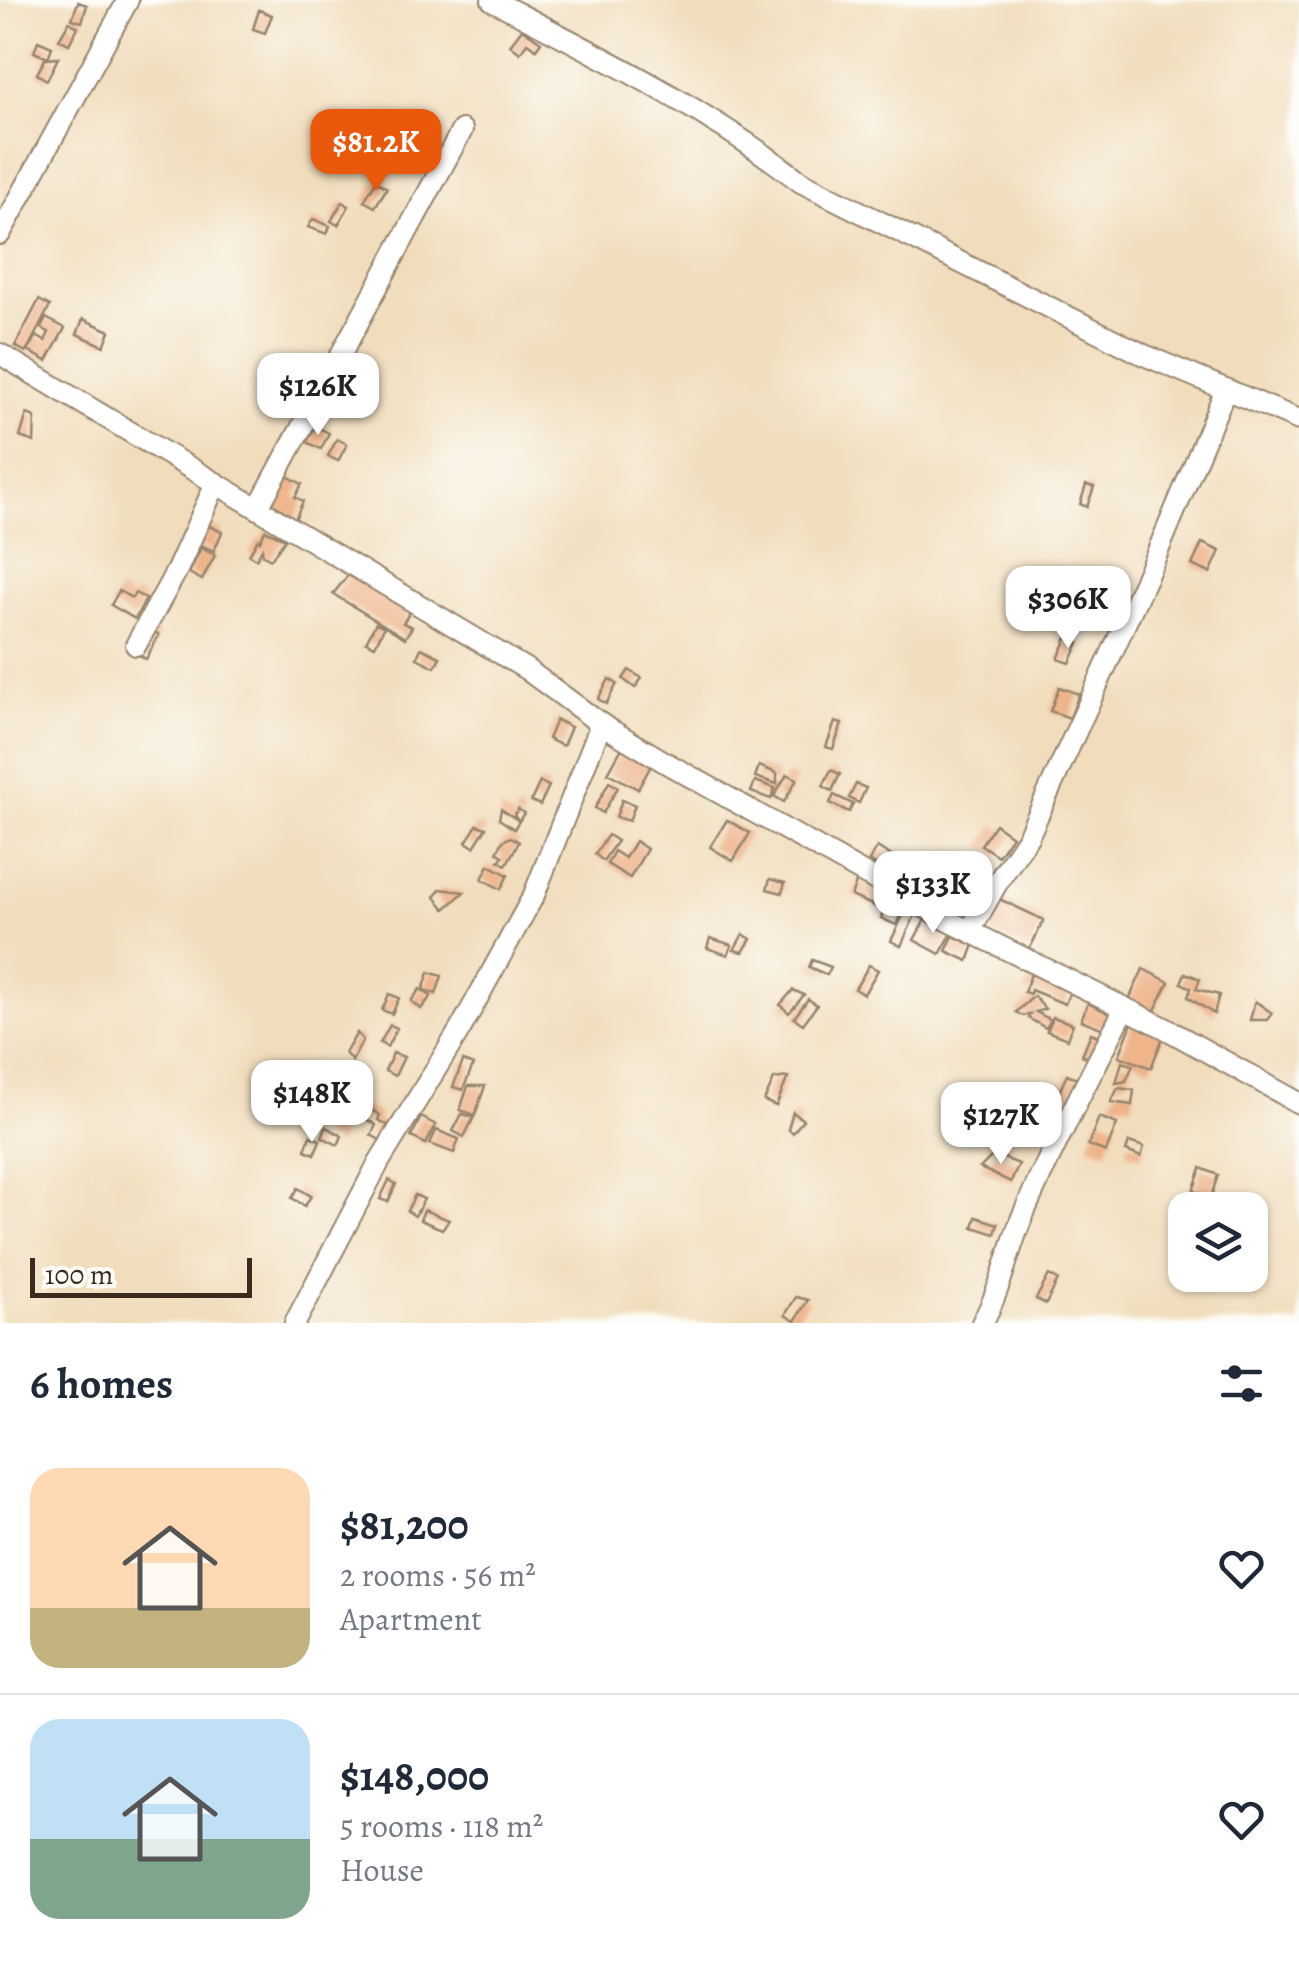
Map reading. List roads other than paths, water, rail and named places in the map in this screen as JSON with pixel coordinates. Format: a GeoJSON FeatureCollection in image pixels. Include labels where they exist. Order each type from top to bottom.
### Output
{"type":"FeatureCollection","features":[{"type":"Feature","properties":{"kind":"street"},"geometry":{"type":"LineString","coordinates":[[0,234],[128,0]]}},
{"type":"Feature","properties":{"kind":"street"},"geometry":{"type":"LineString","coordinates":[[492,0],[672,93],[752,144],[800,182],[1144,354],[1299,420]]}},
{"type":"Feature","properties":{"kind":"street"},"geometry":{"type":"LineString","coordinates":[[258,508],[462,130]]}},
{"type":"Feature","properties":{"kind":"street"},"geometry":{"type":"LineString","coordinates":[[0,354],[526,669],[602,724],[668,764],[970,932],[1125,1008],[1299,1103]]}},
{"type":"Feature","properties":{"kind":"street"},"geometry":{"type":"LineString","coordinates":[[970,932],[997,882],[1028,838],[1155,558],[1226,389]]}},
{"type":"Feature","properties":{"kind":"street"},"geometry":{"type":"LineString","coordinates":[[136,645],[177,570],[216,483]]}},
{"type":"Feature","properties":{"kind":"street"},"geometry":{"type":"LineString","coordinates":[[295,1323],[379,1162],[461,1028],[534,895],[602,724]]}},
{"type":"Feature","properties":{"kind":"street"},"geometry":{"type":"LineString","coordinates":[[982,1323],[1042,1170],[1125,1008]]}}]}
